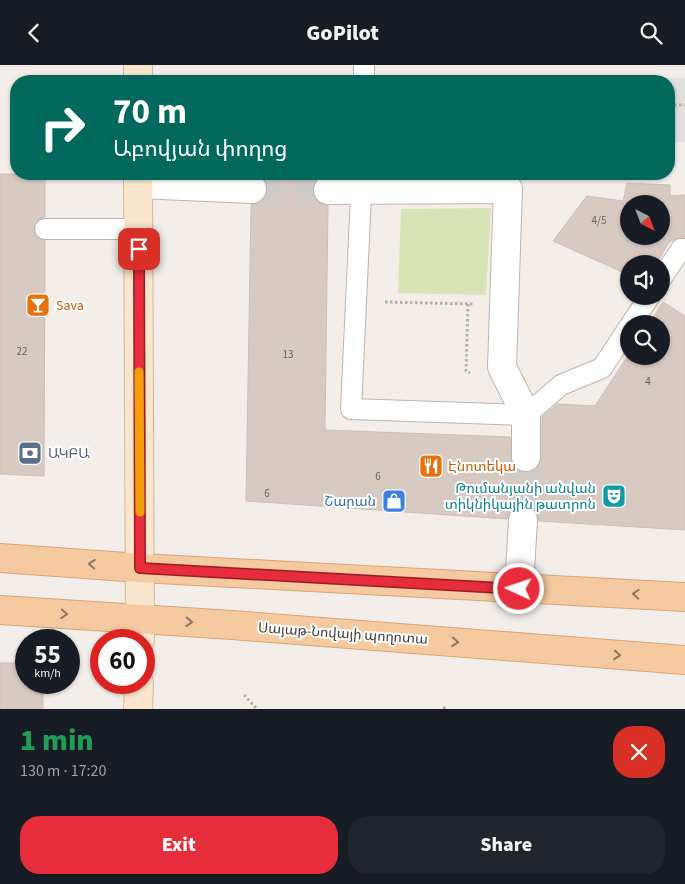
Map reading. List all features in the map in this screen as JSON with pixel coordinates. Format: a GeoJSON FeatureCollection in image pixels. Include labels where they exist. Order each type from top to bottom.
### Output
{"type":"FeatureCollection","features":[{"type":"Feature","properties":{"kind":"main road"},"geometry":{"type":"LineString","coordinates":[[138,180],[140,629]]}},
{"type":"Feature","properties":{"kind":"main road"},"geometry":{"type":"LineString","coordinates":[[0,558],[140,568],[685,597]]}},
{"type":"Feature","properties":{"kind":"main road","name":"Սայաթ-Նովայի պողոտա"},"geometry":{"type":"LineString","coordinates":[[0,610],[133,629]]}},
{"type":"Feature","properties":{"kind":"main road","name":"Սայաթ-Նովայի պողոտա"},"geometry":{"type":"LineString","coordinates":[[155,631],[685,660]]}},
{"type":"Feature","properties":{"kind":"main road"},"geometry":{"type":"LineString","coordinates":[[138,709],[139,694]]}},
{"type":"Feature","properties":{"kind":"street"},"geometry":{"type":"LineString","coordinates":[[149,180],[252,189]]}},
{"type":"Feature","properties":{"kind":"street"},"geometry":{"type":"LineString","coordinates":[[328,190],[362,181],[508,189],[502,367],[526,415],[526,457]]}},
{"type":"Feature","properties":{"kind":"street"},"geometry":{"type":"LineString","coordinates":[[519,589],[523,520]]}},
{"type":"Feature","properties":{"kind":"lane"},"geometry":{"type":"LineString","coordinates":[[362,181],[351,409],[526,415],[561,385],[602,368],[620,341]]}},
{"type":"Feature","properties":{"kind":"lane"},"geometry":{"type":"LineString","coordinates":[[46,229],[139,229]]}},
{"type":"Feature","properties":{"kind":"lane"},"geometry":{"type":"LineString","coordinates":[[670,266],[681,249],[685,249]]}},
{"type":"Feature","properties":{"kind":"path"},"geometry":{"type":"LineString","coordinates":[[355,302],[504,305]]}},
{"type":"Feature","properties":{"kind":"path"},"geometry":{"type":"LineString","coordinates":[[244,695],[257,709]]}},
{"type":"Feature","properties":{"kind":"green space"},"geometry":{"type":"Polygon","coordinates":[[[491,208],[486,295],[398,293],[401,209],[491,208]]]}},
{"type":"Feature","properties":{"kind":"shaded area"},"geometry":{"type":"Polygon","coordinates":[[[675,78],[685,78],[685,142],[675,142],[675,78]]]}},
{"type":"Feature","properties":{"kind":"building"},"geometry":{"type":"Polygon","coordinates":[[[0,174],[10,174],[10,180],[45,180],[45,217],[39,219],[33,229],[35,235],[45,241],[44,476],[0,474],[0,174]]]}},
{"type":"Feature","properties":{"kind":"building"},"geometry":{"type":"Polygon","coordinates":[[[264,180],[317,180],[312,190],[315,198],[321,204],[328,206],[325,430],[510,437],[513,465],[519,471],[526,473],[533,471],[539,465],[542,457],[542,417],[557,404],[595,406],[622,365],[670,365],[670,315],[655,315],[661,305],[668,305],[685,316],[685,530],[539,521],[537,513],[531,507],[524,505],[516,506],[510,512],[507,519],[246,501],[251,205],[259,203],[265,198],[268,189],[264,180]]]}},
{"type":"Feature","properties":{"kind":"building"},"geometry":{"type":"Polygon","coordinates":[[[627,183],[670,185],[670,195],[624,195],[627,183]]]}},
{"type":"Feature","properties":{"kind":"building"},"geometry":{"type":"Polygon","coordinates":[[[685,195],[685,237],[670,241],[670,196],[685,195]]]}},
{"type":"Feature","properties":{"kind":"building"},"geometry":{"type":"Polygon","coordinates":[[[587,196],[620,201],[620,245],[668,245],[661,255],[620,255],[620,271],[553,241],[587,196]]]}},
{"type":"Feature","properties":{"kind":"building"},"geometry":{"type":"Polygon","coordinates":[[[0,663],[15,663],[15,694],[43,694],[43,709],[0,709],[0,663]]]}},
{"type":"Feature","properties":{"kind":"tunnel"},"geometry":{"type":"LineString","coordinates":[[252,189],[328,190]]}},
{"type":"Feature","properties":{"kind":"tunnel"},"geometry":{"type":"LineString","coordinates":[[523,520],[526,457]]}},
{"type":"Feature","properties":{"kind":"slow traffic"},"geometry":{"type":"LineString","coordinates":[[139,372],[140,512]]}},
{"type":"Feature","properties":{"kind":"place","name":"Sava"},"geometry":{"type":"Point","coordinates":[38,305]}},
{"type":"Feature","properties":{"kind":"place","name":"ԱԿԲԱ"},"geometry":{"type":"Point","coordinates":[30,453]}},
{"type":"Feature","properties":{"kind":"place","name":"Էնոտեկա"},"geometry":{"type":"Point","coordinates":[431,466]}},
{"type":"Feature","properties":{"kind":"place","name":"Թումանյանի անվան տիկնիկային թատրոն"},"geometry":{"type":"Point","coordinates":[614,496]}},
{"type":"Feature","properties":{"kind":"place","name":"Շարան"},"geometry":{"type":"Point","coordinates":[394,501]}},
{"type":"Feature","properties":{"kind":"route"},"geometry":{"type":"LineString","coordinates":[[139,249],[140,568],[519,589]]}}]}
